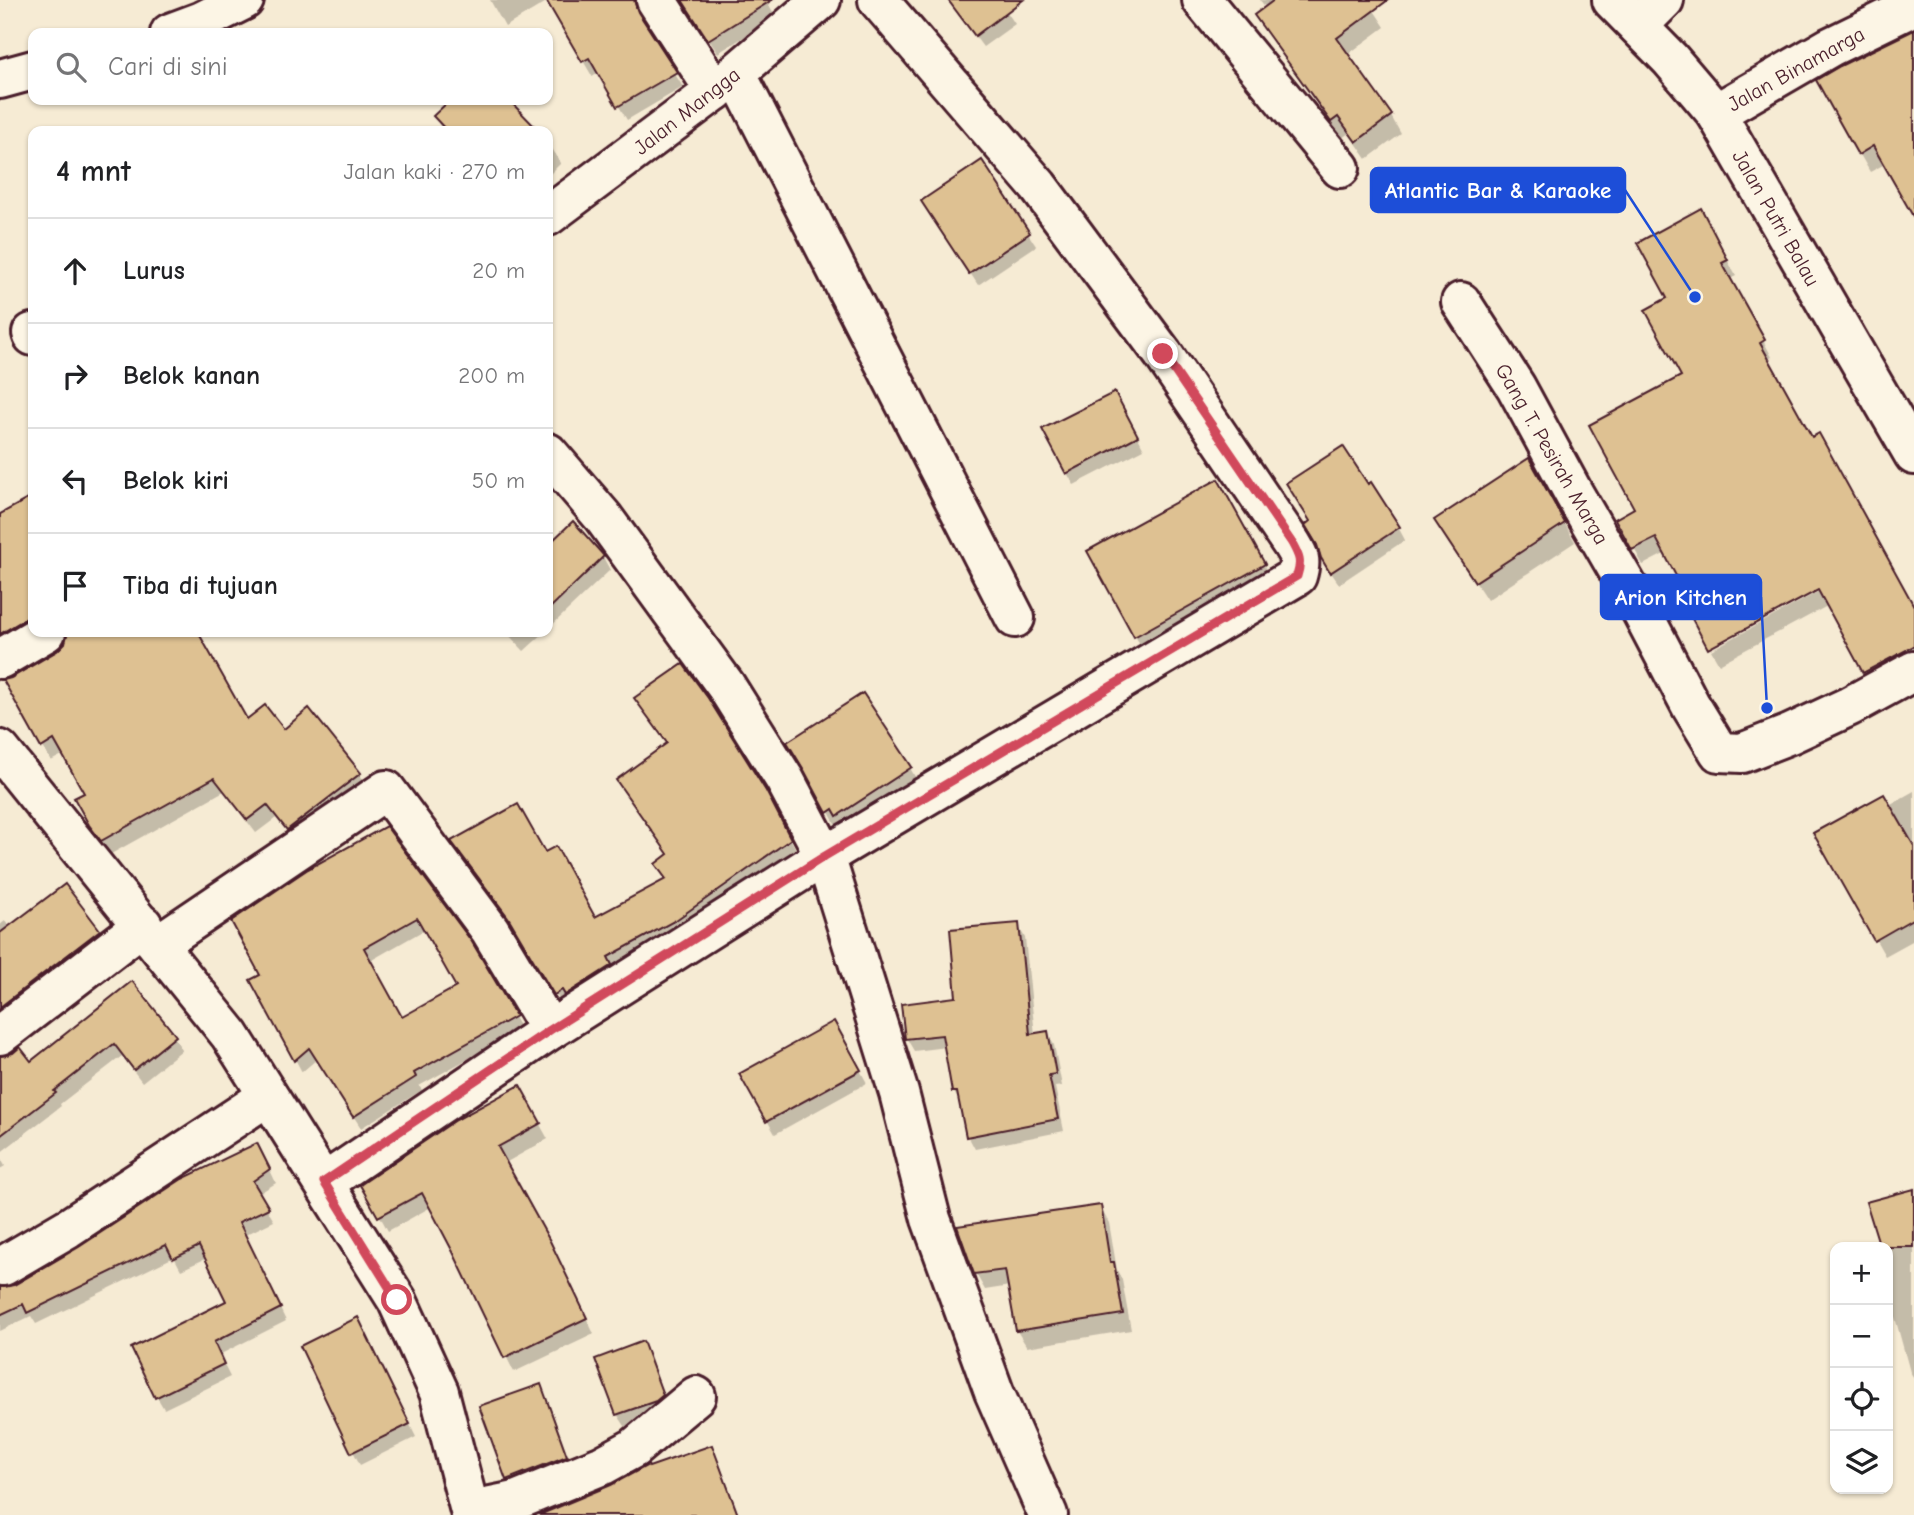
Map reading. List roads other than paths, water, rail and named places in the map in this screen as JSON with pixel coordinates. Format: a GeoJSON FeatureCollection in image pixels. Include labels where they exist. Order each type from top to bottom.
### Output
{"type":"FeatureCollection","features":[{"type":"Feature","properties":{"kind":"street"},"geometry":{"type":"LineString","coordinates":[[183,28],[244,0]]}},
{"type":"Feature","properties":{"kind":"street"},"geometry":{"type":"LineString","coordinates":[[656,0],[725,82],[1015,618]]}},
{"type":"Feature","properties":{"kind":"street","name":"Jalan Mangga"},"geometry":{"type":"LineString","coordinates":[[553,212],[725,82],[821,0]]}},
{"type":"Feature","properties":{"kind":"street"},"geometry":{"type":"LineString","coordinates":[[324,1182],[550,1030],[825,856],[1297,576],[1299,556],[1292,543],[1178,376],[1038,186],[878,0]]}},
{"type":"Feature","properties":{"kind":"street"},"geometry":{"type":"LineString","coordinates":[[1219,6],[1340,168]]}},
{"type":"Feature","properties":{"kind":"street","name":"Jalan Binamarga"},"geometry":{"type":"LineString","coordinates":[[1716,113],[1830,47],[1914,6]]}},
{"type":"Feature","properties":{"kind":"street","name":"Jalan Putri Balau"},"geometry":{"type":"LineString","coordinates":[[1638,9],[1670,58],[1716,113],[1914,456]]}},
{"type":"Feature","properties":{"kind":"street"},"geometry":{"type":"LineString","coordinates":[[0,79],[28,71]]}},
{"type":"Feature","properties":{"kind":"street","name":"Gang T. Pesirah Marga"},"geometry":{"type":"LineString","coordinates":[[1461,302],[1516,387],[1574,495],[1637,603],[1691,706],[1719,752],[1742,753],[1790,734],[1850,706],[1914,671]]}},
{"type":"Feature","properties":{"kind":"street"},"geometry":{"type":"LineString","coordinates":[[553,459],[603,517],[726,686],[785,780],[825,856],[899,1093],[931,1219],[994,1392],[1048,1515]]}},
{"type":"Feature","properties":{"kind":"street"},"geometry":{"type":"LineString","coordinates":[[0,659],[37,637]]}},
{"type":"Feature","properties":{"kind":"street"},"geometry":{"type":"LineString","coordinates":[[0,750],[230,1035],[397,1300],[439,1392],[471,1512],[515,1501],[603,1465],[634,1448],[695,1396]]}},
{"type":"Feature","properties":{"kind":"street"},"geometry":{"type":"LineString","coordinates":[[0,1035],[150,934],[386,790],[490,930],[550,1030]]}},
{"type":"Feature","properties":{"kind":"street"},"geometry":{"type":"LineString","coordinates":[[3,1266],[68,1228],[268,1096]]}},
{"type":"Feature","properties":{"kind":"place","name":"Atlantic Bar & Karaoke"},"geometry":{"type":"Point","coordinates":[1695,297]}},
{"type":"Feature","properties":{"kind":"place","name":"Arion Kitchen"},"geometry":{"type":"Point","coordinates":[1767,708]}}]}
